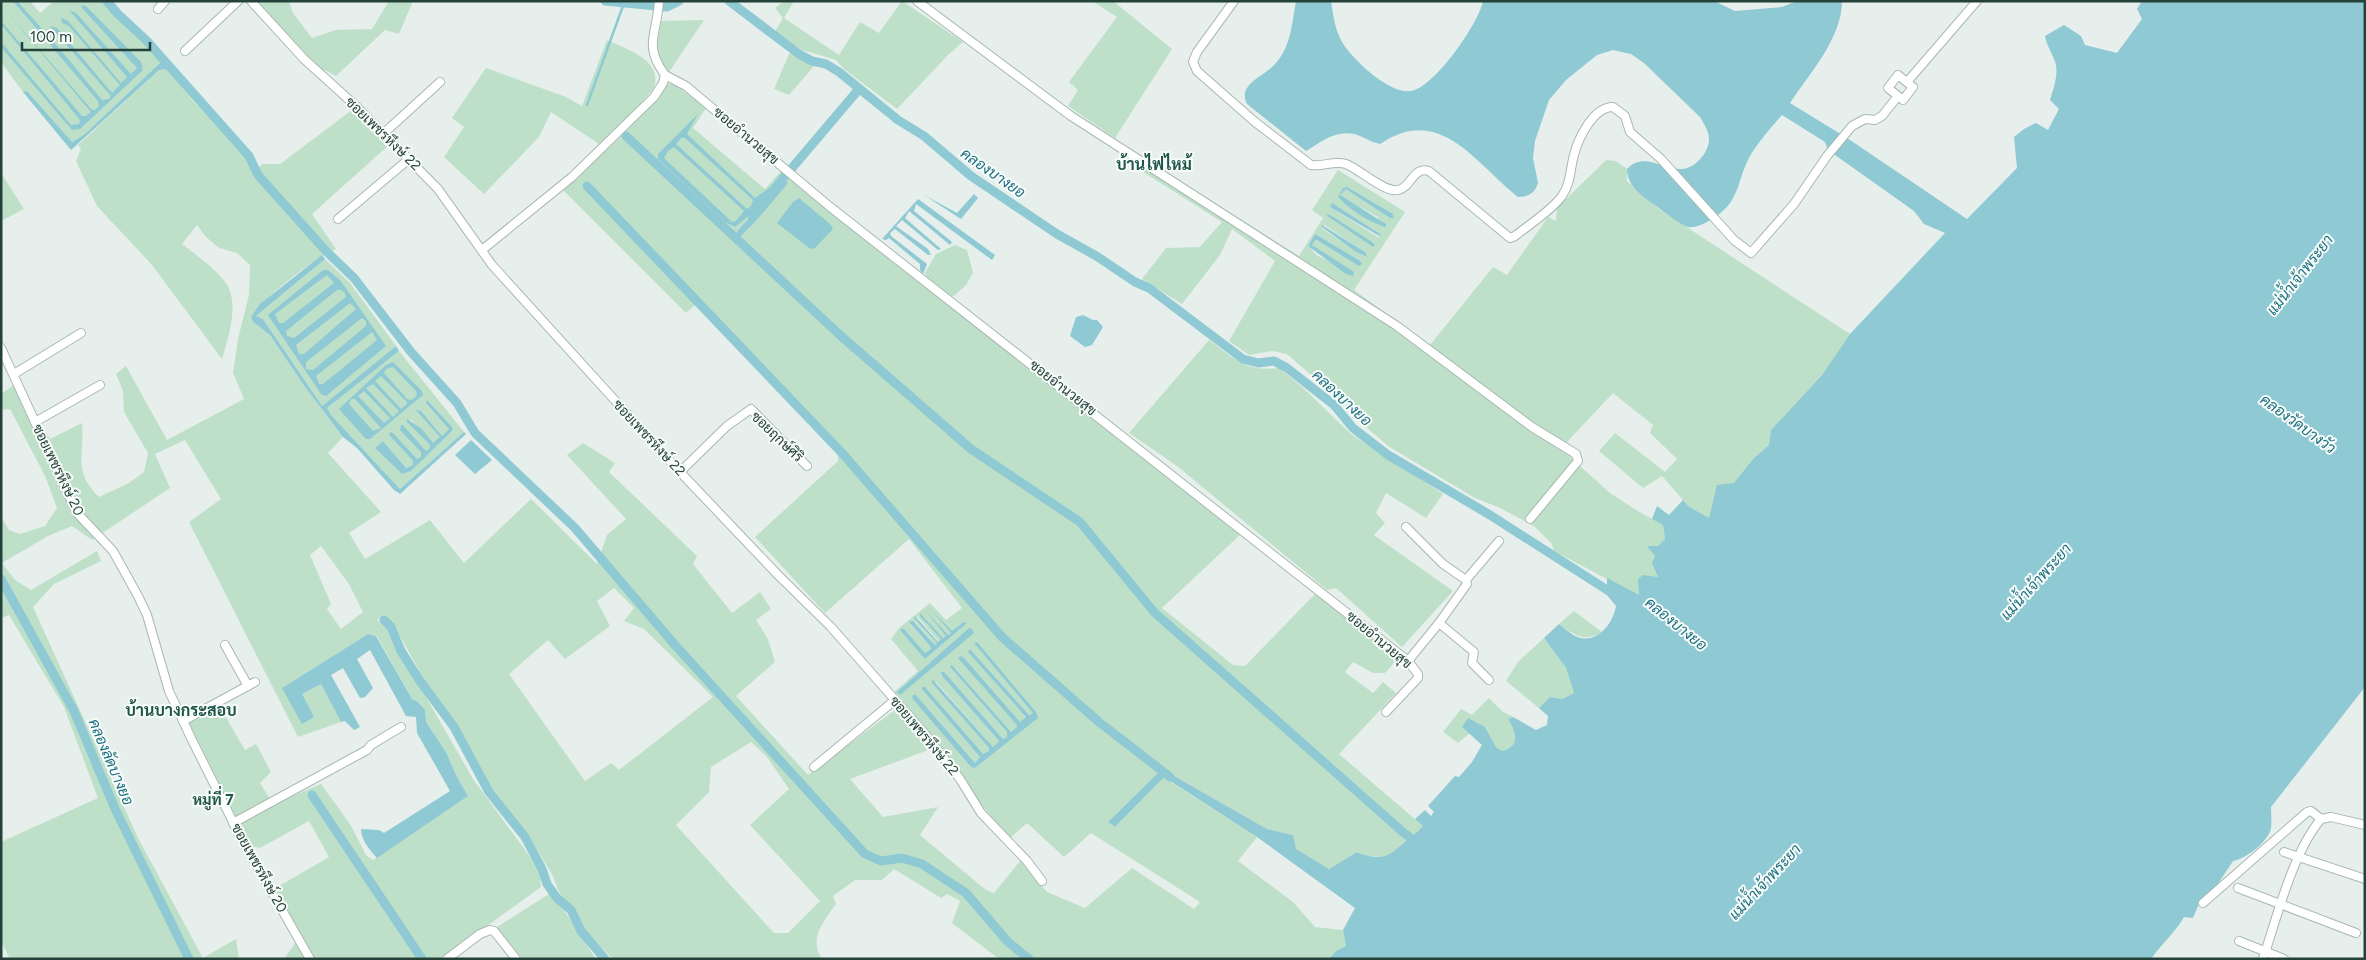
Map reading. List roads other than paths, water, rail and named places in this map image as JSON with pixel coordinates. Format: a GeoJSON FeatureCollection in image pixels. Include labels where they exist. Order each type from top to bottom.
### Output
{"type":"FeatureCollection","features":[{"type":"Feature","properties":{"kind":"street"},"geometry":{"type":"LineString","coordinates":[[158,9],[165,1]]}},
{"type":"Feature","properties":{"kind":"street"},"geometry":{"type":"LineString","coordinates":[[185,51],[238,1]]}},
{"type":"Feature","properties":{"kind":"street","name":"ซอยเพชรหึงษ์ 22"},"geometry":{"type":"LineString","coordinates":[[251,1],[304,58],[438,189],[492,265],[680,472],[779,576],[831,627],[895,700],[960,779],[981,813],[1027,861],[1042,881]]}},
{"type":"Feature","properties":{"kind":"street"},"geometry":{"type":"LineString","coordinates":[[482,250],[572,177],[654,97],[663,83],[665,75],[652,53],[659,1]]}},
{"type":"Feature","properties":{"kind":"street"},"geometry":{"type":"LineString","coordinates":[[917,1],[1071,116],[1388,321],[1532,427],[1576,454],[1578,461],[1530,519]]}},
{"type":"Feature","properties":{"kind":"street"},"geometry":{"type":"LineString","coordinates":[[1234,1],[1197,52],[1193,62],[1197,71],[1256,122],[1312,165],[1321,167],[1332,162],[1345,164],[1391,190],[1403,188],[1423,169],[1429,171],[1510,238],[1515,236],[1561,197],[1570,176],[1574,155],[1583,133],[1602,110],[1613,107],[1622,112],[1630,132],[1661,159],[1737,244],[1751,253],[1754,252],[1794,204],[1827,156],[1852,126],[1865,120],[1874,120],[1882,116],[1898,96]]}},
{"type":"Feature","properties":{"kind":"street"},"geometry":{"type":"LineString","coordinates":[[1907,82],[1977,1]]}},
{"type":"Feature","properties":{"kind":"street","name":"ซอยอำนวยสุข"},"geometry":{"type":"LineString","coordinates":[[665,75],[686,86],[829,206],[1408,661],[1418,674],[1418,678],[1386,712]]}},
{"type":"Feature","properties":{"kind":"street"},"geometry":{"type":"LineString","coordinates":[[1898,75],[1913,87],[1903,100],[1898,96],[1888,88],[1898,75]]}},
{"type":"Feature","properties":{"kind":"street"},"geometry":{"type":"LineString","coordinates":[[383,134],[440,82]]}},
{"type":"Feature","properties":{"kind":"street"},"geometry":{"type":"LineString","coordinates":[[338,219],[409,159]]}},
{"type":"Feature","properties":{"kind":"street"},"geometry":{"type":"LineString","coordinates":[[14,374],[81,333]]}},
{"type":"Feature","properties":{"kind":"street","name":"ซอยเพชรหึงษ์ 20"},"geometry":{"type":"LineString","coordinates":[[1,348],[77,513],[108,545],[138,596],[147,616],[166,683],[183,721],[233,823],[310,959]]}},
{"type":"Feature","properties":{"kind":"street"},"geometry":{"type":"LineString","coordinates":[[35,422],[100,385]]}},
{"type":"Feature","properties":{"kind":"street","name":"ซอยฤกษ์ศิริ"},"geometry":{"type":"LineString","coordinates":[[680,472],[727,426],[751,409],[807,466]]}},
{"type":"Feature","properties":{"kind":"street"},"geometry":{"type":"LineString","coordinates":[[1406,527],[1443,564],[1466,580]]}},
{"type":"Feature","properties":{"kind":"street"},"geometry":{"type":"LineString","coordinates":[[1408,661],[1465,589],[1466,580],[1499,541]]}},
{"type":"Feature","properties":{"kind":"street"},"geometry":{"type":"LineString","coordinates":[[1439,624],[1474,652],[1472,663],[1489,680]]}},
{"type":"Feature","properties":{"kind":"street"},"geometry":{"type":"LineString","coordinates":[[183,721],[252,684],[225,645]]}},
{"type":"Feature","properties":{"kind":"street"},"geometry":{"type":"LineString","coordinates":[[814,767],[895,700]]}},
{"type":"Feature","properties":{"kind":"street"},"geometry":{"type":"LineString","coordinates":[[233,823],[359,755],[401,727]]}},
{"type":"Feature","properties":{"kind":"street"},"geometry":{"type":"LineString","coordinates":[[2203,903],[2306,812],[2311,811],[2321,819]]}},
{"type":"Feature","properties":{"kind":"street"},"geometry":{"type":"LineString","coordinates":[[2264,955],[2299,856],[2321,819],[2331,817],[2365,825]]}},
{"type":"Feature","properties":{"kind":"street"},"geometry":{"type":"LineString","coordinates":[[2284,852],[2365,879]]}},
{"type":"Feature","properties":{"kind":"street"},"geometry":{"type":"LineString","coordinates":[[2238,888],[2356,933]]}},
{"type":"Feature","properties":{"kind":"street"},"geometry":{"type":"LineString","coordinates":[[447,959],[480,934],[490,930],[494,931],[516,959]]}},
{"type":"Feature","properties":{"kind":"street"},"geometry":{"type":"LineString","coordinates":[[2239,941],[2264,955],[2284,959]]}},
{"type":"Feature","properties":{"kind":"water"},"geometry":{"type":"Polygon","coordinates":[[[13,1],[17,1],[102,100],[109,99],[111,96],[50,26],[57,28],[112,93],[120,85],[69,26],[62,23],[61,18],[68,21],[121,83],[127,77],[69,10],[76,13],[131,74],[137,68],[81,7],[82,5],[86,6],[141,62],[143,70],[80,129],[72,130],[1,47],[1,42],[71,125],[79,124],[80,120],[1,24],[1,21],[82,116],[86,116],[91,112],[1,5],[91,109],[95,110],[99,106],[98,101],[13,1]]]}},
{"type":"Feature","properties":{"kind":"water"},"geometry":{"type":"Polygon","coordinates":[[[1296,1],[1331,1],[1335,22],[1342,42],[1354,57],[1383,82],[1402,91],[1411,91],[1421,87],[1443,67],[1465,38],[1480,11],[1483,1],[1714,1],[1735,11],[1782,7],[1797,1],[1842,1],[1841,15],[1831,42],[1790,103],[1847,138],[1967,219],[2017,168],[2014,137],[2036,123],[2048,130],[2059,109],[2050,100],[2055,83],[2056,70],[2055,62],[2045,36],[2064,25],[2081,36],[2085,45],[2117,53],[2142,19],[2137,9],[2142,1],[2365,1],[2365,687],[2271,807],[2271,828],[2262,844],[2244,857],[2233,861],[2214,890],[2201,899],[2193,918],[2184,917],[2151,959],[1329,959],[1336,951],[1346,946],[1343,930],[1355,908],[1257,837],[1164,777],[1115,827],[1108,822],[1162,769],[1267,829],[1293,835],[1296,849],[1329,869],[1357,852],[1378,857],[1393,852],[1423,826],[1415,819],[1425,810],[1431,816],[1434,812],[1428,806],[1455,776],[1459,777],[1472,762],[1482,745],[1462,727],[1468,718],[1485,727],[1496,747],[1502,751],[1512,746],[1515,738],[1508,719],[1513,717],[1536,730],[1547,725],[1548,716],[1539,708],[1550,697],[1562,699],[1574,693],[1566,668],[1544,638],[1559,624],[1575,636],[1583,638],[1590,638],[1602,632],[1611,620],[1616,606],[1607,595],[1607,578],[1639,595],[1638,579],[1643,575],[1658,577],[1652,563],[1655,556],[1647,546],[1658,546],[1665,539],[1663,525],[1652,519],[1657,506],[1669,515],[1683,500],[1688,506],[1709,518],[1717,485],[1734,483],[1754,458],[1769,445],[1771,430],[1822,375],[1850,334],[1945,233],[1924,224],[1914,211],[1828,150],[1825,142],[1782,115],[1753,151],[1733,199],[1727,207],[1707,222],[1693,227],[1685,226],[1648,201],[1632,185],[1627,169],[1633,164],[1647,161],[1675,169],[1692,166],[1707,149],[1709,136],[1707,130],[1700,117],[1644,63],[1631,54],[1613,50],[1597,55],[1566,80],[1549,100],[1535,141],[1533,158],[1538,183],[1531,194],[1525,196],[1518,197],[1455,142],[1439,134],[1421,130],[1401,133],[1380,144],[1354,134],[1334,135],[1306,151],[1247,104],[1245,97],[1246,91],[1253,81],[1275,64],[1284,50],[1290,34],[1296,1]]]}},
{"type":"Feature","properties":{"kind":"water"},"geometry":{"type":"Polygon","coordinates":[[[161,62],[168,69],[159,70],[71,150],[23,92],[27,91],[72,142],[85,134],[161,62]]]}},
{"type":"Feature","properties":{"kind":"water"},"geometry":{"type":"Polygon","coordinates":[[[698,114],[687,134],[755,198],[772,186],[745,219],[735,227],[725,222],[658,159],[658,154],[698,114]],[[681,138],[676,144],[747,209],[751,206],[753,200],[685,138],[681,138]],[[674,147],[668,151],[664,158],[732,222],[736,221],[744,211],[674,147]]]}},
{"type":"Feature","properties":{"kind":"water"},"geometry":{"type":"Polygon","coordinates":[[[784,181],[788,183],[756,221],[740,237],[736,235],[738,230],[784,181]]]}},
{"type":"Feature","properties":{"kind":"water"},"geometry":{"type":"Polygon","coordinates":[[[1347,187],[1393,214],[1394,218],[1390,218],[1346,189],[1340,195],[1386,224],[1386,227],[1360,215],[1338,197],[1343,188],[1347,187]]]}},
{"type":"Feature","properties":{"kind":"water"},"geometry":{"type":"Polygon","coordinates":[[[974,194],[978,198],[961,219],[924,195],[957,213],[974,194]]]}},
{"type":"Feature","properties":{"kind":"water"},"geometry":{"type":"Polygon","coordinates":[[[799,198],[830,224],[833,229],[814,249],[809,248],[777,223],[793,202],[799,198]]]}},
{"type":"Feature","properties":{"kind":"water"},"geometry":{"type":"Polygon","coordinates":[[[918,199],[995,255],[992,260],[916,204],[914,211],[952,242],[950,245],[909,211],[905,218],[941,249],[938,250],[902,220],[896,226],[928,249],[931,255],[928,255],[895,229],[890,233],[891,236],[927,264],[923,274],[920,270],[920,264],[889,238],[886,240],[882,239],[918,199]]]}},
{"type":"Feature","properties":{"kind":"water"},"geometry":{"type":"Polygon","coordinates":[[[1332,203],[1380,234],[1381,237],[1330,207],[1332,203]]]}},
{"type":"Feature","properties":{"kind":"water"},"geometry":{"type":"Polygon","coordinates":[[[1326,215],[1330,215],[1375,245],[1373,247],[1326,215]]]}},
{"type":"Feature","properties":{"kind":"water"},"geometry":{"type":"Polygon","coordinates":[[[1322,225],[1365,252],[1368,257],[1356,252],[1322,227],[1322,225]]]}},
{"type":"Feature","properties":{"kind":"water"},"geometry":{"type":"Polygon","coordinates":[[[1315,234],[1359,260],[1362,264],[1359,266],[1317,240],[1312,245],[1354,272],[1353,276],[1346,274],[1308,246],[1315,234]]]}},
{"type":"Feature","properties":{"kind":"water"},"geometry":{"type":"Polygon","coordinates":[[[322,255],[325,259],[256,316],[263,319],[322,406],[396,346],[399,351],[327,408],[331,415],[400,489],[464,432],[466,434],[400,494],[394,490],[357,448],[343,437],[305,387],[270,335],[253,322],[251,317],[260,304],[322,255]]]}},
{"type":"Feature","properties":{"kind":"water"},"geometry":{"type":"Polygon","coordinates":[[[323,270],[328,270],[340,280],[386,346],[326,396],[321,394],[268,315],[323,270]],[[327,275],[275,314],[279,323],[283,323],[334,283],[327,275]],[[337,290],[286,331],[287,336],[294,338],[346,297],[345,293],[337,290]],[[350,303],[296,345],[299,354],[304,354],[356,309],[350,303]],[[362,318],[306,362],[306,369],[313,370],[366,326],[366,321],[362,318]],[[372,332],[316,376],[319,384],[323,384],[377,340],[372,332]]]}},
{"type":"Feature","properties":{"kind":"water"},"geometry":{"type":"Polygon","coordinates":[[[1083,315],[1097,320],[1103,327],[1092,345],[1085,347],[1070,336],[1076,317],[1083,315]]]}},
{"type":"Feature","properties":{"kind":"water"},"geometry":{"type":"Polygon","coordinates":[[[393,362],[421,390],[423,395],[370,439],[366,439],[339,409],[386,365],[393,362]],[[393,367],[386,369],[384,373],[407,399],[412,400],[417,395],[416,391],[393,367]],[[381,376],[375,381],[401,409],[407,404],[381,376]],[[373,384],[366,388],[393,417],[399,411],[373,384]],[[364,391],[358,396],[384,423],[390,418],[364,391]],[[351,399],[349,404],[373,431],[381,428],[355,399],[351,399]]]}},
{"type":"Feature","properties":{"kind":"water"},"geometry":{"type":"Polygon","coordinates":[[[427,400],[453,428],[452,431],[411,471],[402,474],[375,448],[383,441],[406,468],[413,465],[413,461],[389,435],[390,432],[393,433],[417,459],[421,457],[421,452],[400,430],[401,425],[426,451],[430,448],[430,445],[407,422],[407,419],[422,429],[433,443],[440,437],[415,409],[421,411],[442,436],[449,429],[426,403],[427,400]]]}},
{"type":"Feature","properties":{"kind":"water"},"geometry":{"type":"Polygon","coordinates":[[[471,440],[492,460],[475,474],[455,455],[471,440]]]}},
{"type":"Feature","properties":{"kind":"water"},"geometry":{"type":"Polygon","coordinates":[[[928,606],[952,631],[964,622],[967,623],[925,659],[900,630],[903,628],[925,653],[931,649],[930,646],[909,622],[913,621],[935,645],[937,643],[914,618],[915,616],[938,642],[941,639],[920,616],[920,613],[943,638],[946,636],[925,610],[948,635],[951,633],[928,606]]]}},
{"type":"Feature","properties":{"kind":"water"},"geometry":{"type":"Polygon","coordinates":[[[969,628],[974,633],[900,695],[897,692],[969,628]]]}},
{"type":"Feature","properties":{"kind":"water"},"geometry":{"type":"Polygon","coordinates":[[[368,634],[376,636],[412,699],[418,702],[425,710],[426,722],[446,752],[468,796],[377,858],[364,841],[361,829],[379,830],[384,833],[450,791],[417,733],[416,717],[406,716],[370,650],[357,659],[373,688],[365,697],[360,698],[343,668],[331,675],[360,727],[354,730],[345,721],[341,722],[321,684],[302,694],[314,717],[302,724],[282,688],[368,634]]]}},
{"type":"Feature","properties":{"kind":"water"},"geometry":{"type":"Polygon","coordinates":[[[977,642],[1036,712],[1038,718],[975,768],[971,767],[912,698],[913,695],[916,695],[975,763],[980,757],[921,688],[924,686],[983,754],[989,751],[989,748],[931,682],[933,680],[993,747],[999,741],[942,676],[941,672],[944,672],[1003,739],[1007,737],[1007,732],[950,667],[951,664],[1011,732],[1017,727],[1016,724],[958,658],[961,656],[964,658],[1020,722],[1026,717],[968,652],[970,649],[1029,715],[1033,713],[974,643],[977,642]]]}},
{"type":"Feature","properties":{"kind":"waterway"},"geometry":{"type":"LineString","coordinates":[[107,1],[146,40],[249,156],[258,175],[326,251],[354,278],[411,352],[457,403],[475,433],[575,528],[675,645],[865,854],[881,861],[902,858],[922,864],[966,893],[1008,942],[1029,959]]}},
{"type":"Feature","properties":{"kind":"waterway"},"geometry":{"type":"LineString","coordinates":[[605,1],[667,7],[679,1]]}},
{"type":"Feature","properties":{"kind":"waterway","name":"คลองบางยอ"},"geometry":{"type":"LineString","coordinates":[[729,1],[799,54],[812,61],[826,64],[839,72],[898,120],[924,136],[971,176],[1057,234],[1098,257],[1135,282],[1149,288],[1243,359],[1258,363],[1274,361],[1287,368],[1334,405],[1353,428],[1388,455],[1490,515],[1615,595]]}},
{"type":"Feature","properties":{"kind":"waterway"},"geometry":{"type":"LineString","coordinates":[[587,105],[624,3]]}},
{"type":"Feature","properties":{"kind":"waterway"},"geometry":{"type":"LineString","coordinates":[[792,168],[859,89]]}},
{"type":"Feature","properties":{"kind":"waterway"},"geometry":{"type":"LineString","coordinates":[[626,136],[841,336],[971,449],[1080,522],[1155,613],[1404,833],[1420,845]]}},
{"type":"Feature","properties":{"kind":"waterway"},"geometry":{"type":"LineString","coordinates":[[752,216],[785,176]]}},
{"type":"Feature","properties":{"kind":"waterway"},"geometry":{"type":"LineString","coordinates":[[587,186],[842,453],[1002,637],[1099,722],[1170,777]]}},
{"type":"Feature","properties":{"kind":"waterway","name":"คลองลัดบางยอ"},"geometry":{"type":"LineString","coordinates":[[1,579],[74,711],[116,811],[189,959]]}},
{"type":"Feature","properties":{"kind":"waterway"},"geometry":{"type":"LineString","coordinates":[[384,620],[391,627],[401,651],[420,681],[454,727],[489,792],[525,837],[542,869],[547,884],[557,898],[571,910],[581,931],[605,959]]}},
{"type":"Feature","properties":{"kind":"waterway"},"geometry":{"type":"LineString","coordinates":[[312,795],[422,959]]}},
{"type":"Feature","properties":{"kind":"district","name":"บ้านไฟไหม้"},"geometry":{"type":"Point","coordinates":[1154,164]}},
{"type":"Feature","properties":{"kind":"district","name":"บ้านบางกระสอบ"},"geometry":{"type":"Point","coordinates":[181,710]}},
{"type":"Feature","properties":{"kind":"district","name":"หมู่ที่ 7"},"geometry":{"type":"Point","coordinates":[213,800]}},
{"type":"Feature","properties":{"kind":"water label","name":"แม่น้ำเจ้าพระยา"},"geometry":{"type":"Point","coordinates":[2300,275]}},
{"type":"Feature","properties":{"kind":"water label","name":"คลองวัดบางวัว"},"geometry":{"type":"Point","coordinates":[2298,424]}},
{"type":"Feature","properties":{"kind":"water label","name":"แม่น้ำเจ้าพระยา"},"geometry":{"type":"Point","coordinates":[2036,582]}},
{"type":"Feature","properties":{"kind":"water label","name":"แม่น้ำเจ้าพระยา"},"geometry":{"type":"Point","coordinates":[1765,882]}}]}
